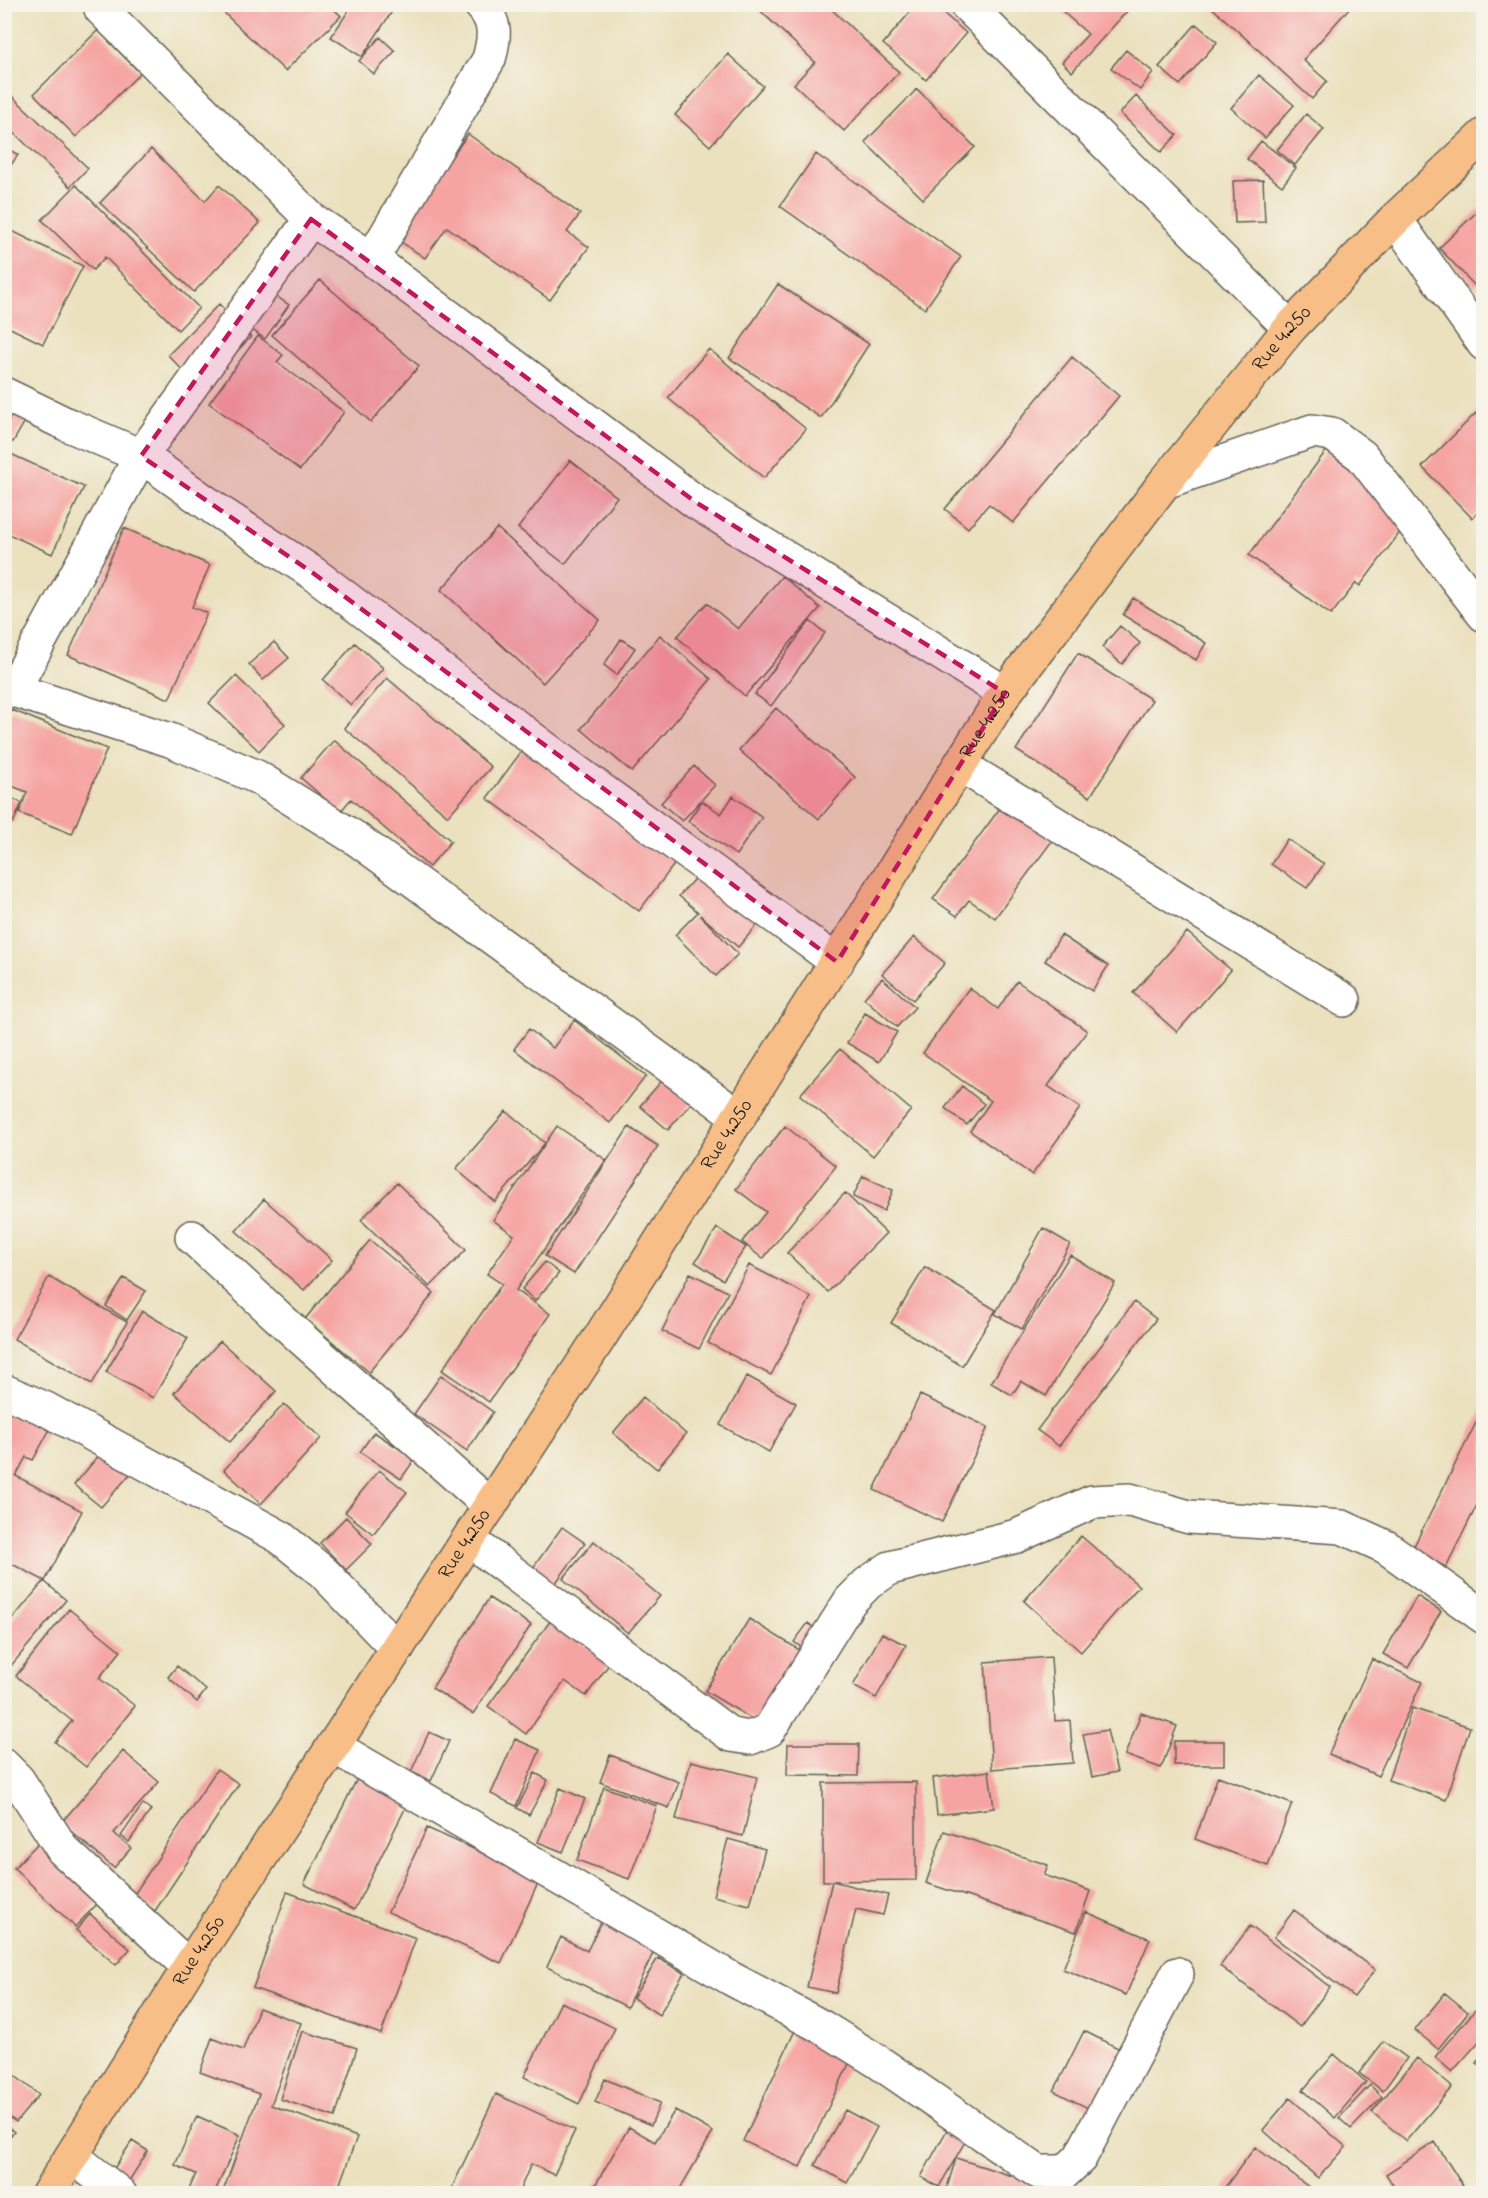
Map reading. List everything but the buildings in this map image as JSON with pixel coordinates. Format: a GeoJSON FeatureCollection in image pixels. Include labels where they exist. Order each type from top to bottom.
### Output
{"type":"FeatureCollection","features":[{"type":"Feature","properties":{"kind":"main road","name":"Rue 4.250"},"geometry":{"type":"LineString","coordinates":[[48,2193],[189,1967],[469,1540],[739,1117],[1005,693],[1165,482],[1290,328],[1395,219],[1484,135]]}},
{"type":"Feature","properties":{"kind":"street"},"geometry":{"type":"LineString","coordinates":[[100,4],[101,9],[311,219],[372,259],[697,503],[1005,693]]}},
{"type":"Feature","properties":{"kind":"street"},"geometry":{"type":"LineString","coordinates":[[372,259],[489,59],[495,38],[489,14],[480,4]]}},
{"type":"Feature","properties":{"kind":"street"},"geometry":{"type":"LineString","coordinates":[[966,4],[1290,328]]}},
{"type":"Feature","properties":{"kind":"street"},"geometry":{"type":"LineString","coordinates":[[311,219],[141,456],[9,689],[170,740],[257,777],[355,838],[739,1117]]}},
{"type":"Feature","properties":{"kind":"street"},"geometry":{"type":"LineString","coordinates":[[1395,219],[1484,344]]}},
{"type":"Feature","properties":{"kind":"street"},"geometry":{"type":"LineString","coordinates":[[4,394],[141,456],[218,511],[313,573],[571,768],[837,962]]}},
{"type":"Feature","properties":{"kind":"street"},"geometry":{"type":"LineString","coordinates":[[1165,482],[1312,431],[1332,434],[1362,456],[1484,615]]}},
{"type":"Feature","properties":{"kind":"street"},"geometry":{"type":"LineString","coordinates":[[960,765],[1344,1000]]}},
{"type":"Feature","properties":{"kind":"street"},"geometry":{"type":"LineString","coordinates":[[192,1237],[301,1338],[490,1506]]}},
{"type":"Feature","properties":{"kind":"street"},"geometry":{"type":"LineString","coordinates":[[4,1391],[46,1409],[280,1537],[323,1572],[397,1649]]}},
{"type":"Feature","properties":{"kind":"street"},"geometry":{"type":"LineString","coordinates":[[469,1540],[731,1735],[750,1738],[769,1730],[850,1601],[868,1583],[890,1568],[1017,1536],[1092,1502],[1130,1500],[1189,1517],[1342,1527],[1386,1547],[1484,1617]]}},
{"type":"Feature","properties":{"kind":"street"},"geometry":{"type":"LineString","coordinates":[[333,1746],[732,1978],[822,2026],[877,2061],[1038,2172],[1065,2172],[1080,2158],[1177,1974]]}},
{"type":"Feature","properties":{"kind":"street"},"geometry":{"type":"LineString","coordinates":[[4,1766],[18,1780],[63,1850],[189,1967]]}},
{"type":"Feature","properties":{"kind":"street"},"geometry":{"type":"LineString","coordinates":[[72,2156],[120,2193]]}},
{"type":"Feature","properties":{"kind":"highlighted area"},"geometry":{"type":"Polygon","coordinates":[[[311,219],[697,503],[1005,693],[837,962],[313,573],[141,456],[311,219]]]}}]}
